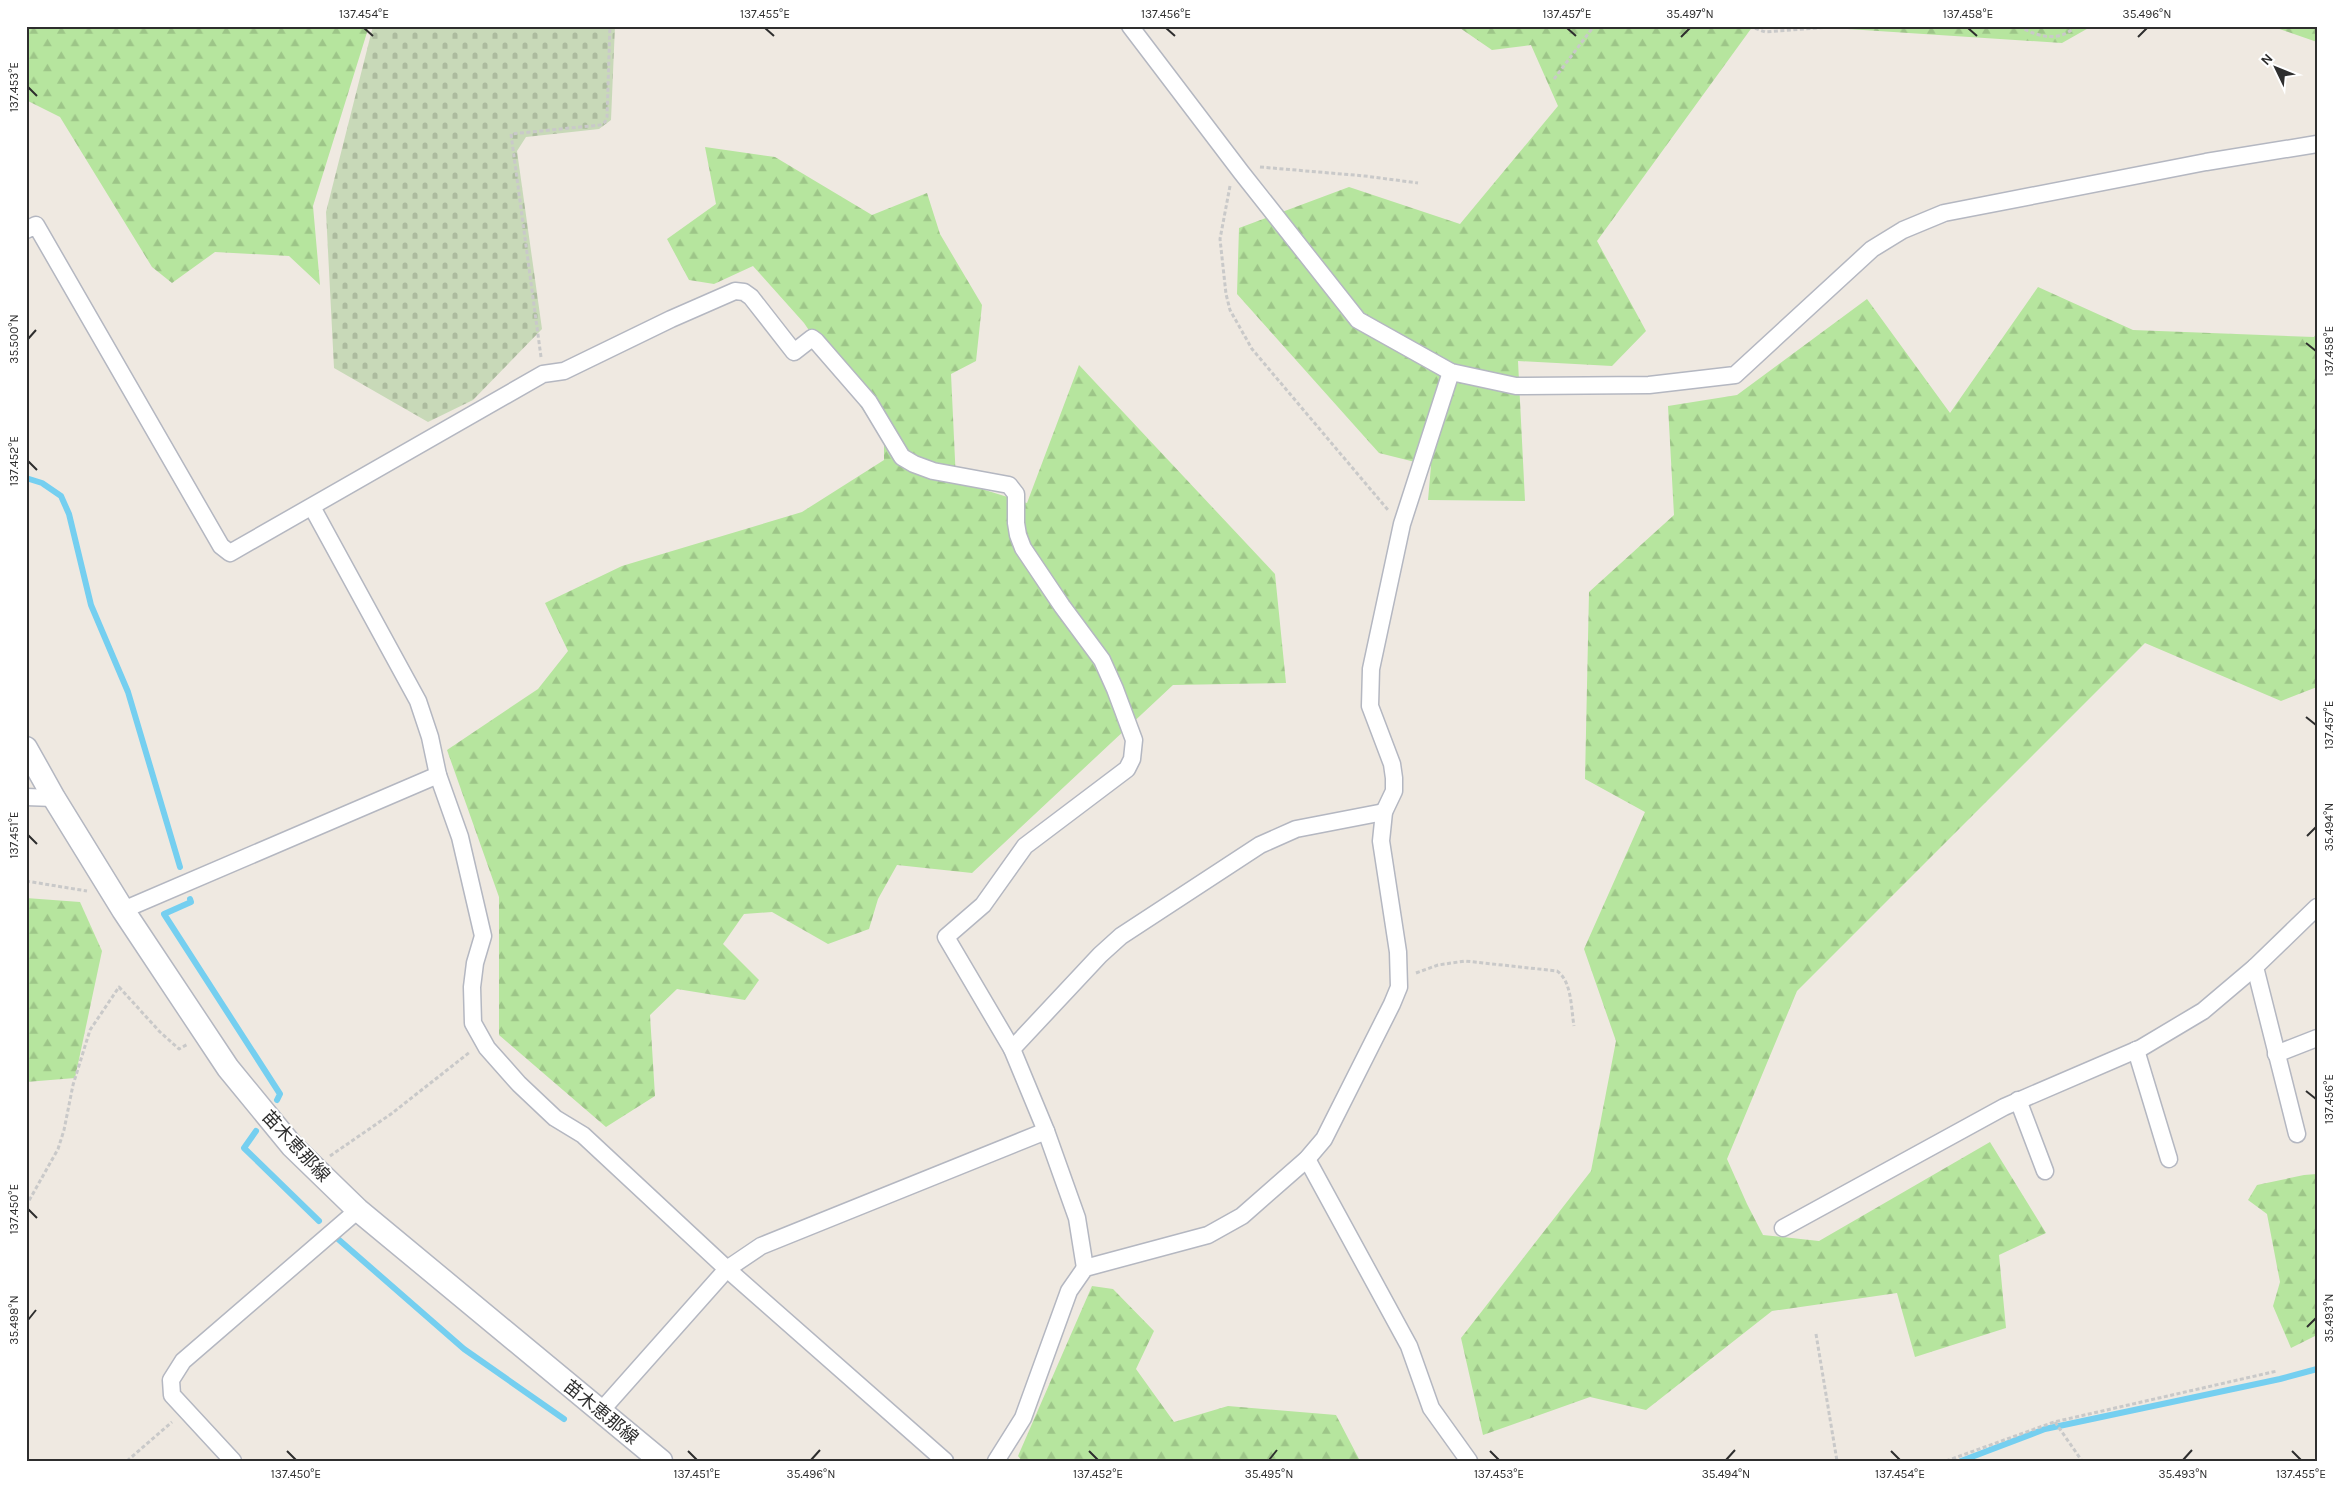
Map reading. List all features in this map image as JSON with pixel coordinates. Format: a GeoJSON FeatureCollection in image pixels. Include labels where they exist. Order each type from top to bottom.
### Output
{"type":"FeatureCollection","features":[{"type":"Feature","properties":{"kind":"main road","name":"苗木恵那線"},"geometry":{"type":"LineString","coordinates":[[26,748],[54,798],[123,910],[228,1068],[292,1146],[358,1210],[661,1461]]}},
{"type":"Feature","properties":{"kind":"street"},"geometry":{"type":"LineString","coordinates":[[1130,26],[1235,164],[1358,320],[1451,372],[1516,386],[1649,384],[1735,375],[1872,249],[1903,230],[1944,213],[2206,162],[2317,144]]}},
{"type":"Feature","properties":{"kind":"street"},"geometry":{"type":"LineString","coordinates":[[26,230],[36,225],[221,546],[230,553],[543,374],[564,371],[671,319],[735,291],[744,292],[794,352],[812,338],[816,341],[868,402],[902,457],[933,471],[1009,485],[1013,488],[1016,494],[1018,535],[1062,606],[1102,660],[1134,740],[1134,750],[1127,769],[1025,846],[983,905],[946,937],[1012,1049],[1046,1131],[1077,1218],[1085,1268]]}},
{"type":"Feature","properties":{"kind":"street"},"geometry":{"type":"LineString","coordinates":[[996,1461],[1023,1418],[1069,1292],[1085,1268],[1208,1234],[1242,1216],[1307,1159],[1324,1139],[1392,1004],[1399,987],[1398,952],[1381,841],[1384,812],[1394,791],[1394,778],[1392,764],[1370,706],[1371,669],[1402,524],[1451,372]]}},
{"type":"Feature","properties":{"kind":"street"},"geometry":{"type":"LineString","coordinates":[[312,507],[418,701],[430,737],[438,775],[460,838],[484,936],[475,963],[472,987],[473,1023],[484,1043],[519,1084],[554,1118],[583,1135],[727,1269],[945,1461]]}},
{"type":"Feature","properties":{"kind":"street"},"geometry":{"type":"LineString","coordinates":[[123,910],[438,775]]}},
{"type":"Feature","properties":{"kind":"street"},"geometry":{"type":"LineString","coordinates":[[26,797],[54,798]]}},
{"type":"Feature","properties":{"kind":"street"},"geometry":{"type":"LineString","coordinates":[[1012,1049],[1100,955],[1121,936],[1260,845],[1296,829],[1384,812]]}},
{"type":"Feature","properties":{"kind":"street"},"geometry":{"type":"LineString","coordinates":[[1783,1228],[2018,1100],[2136,1050],[2203,1011],[2255,967],[2317,907]]}},
{"type":"Feature","properties":{"kind":"street"},"geometry":{"type":"LineString","coordinates":[[2255,967],[2296,1134]]}},
{"type":"Feature","properties":{"kind":"street"},"geometry":{"type":"LineString","coordinates":[[2276,1054],[2317,1038]]}},
{"type":"Feature","properties":{"kind":"street"},"geometry":{"type":"LineString","coordinates":[[2136,1050],[2169,1159]]}},
{"type":"Feature","properties":{"kind":"street"},"geometry":{"type":"LineString","coordinates":[[2018,1100],[2046,1171]]}},
{"type":"Feature","properties":{"kind":"street"},"geometry":{"type":"LineString","coordinates":[[600,1412],[727,1269],[761,1246],[1046,1131]]}},
{"type":"Feature","properties":{"kind":"street"},"geometry":{"type":"LineString","coordinates":[[1307,1159],[1409,1346],[1431,1408],[1469,1461]]}},
{"type":"Feature","properties":{"kind":"street"},"geometry":{"type":"LineString","coordinates":[[233,1461],[172,1395],[171,1380],[183,1361],[358,1210]]}},
{"type":"Feature","properties":{"kind":"path"},"geometry":{"type":"LineString","coordinates":[[543,374],[511,134],[600,125],[605,122],[607,117],[610,26]]}},
{"type":"Feature","properties":{"kind":"path"},"geometry":{"type":"LineString","coordinates":[[1554,79],[1594,26]]}},
{"type":"Feature","properties":{"kind":"path"},"geometry":{"type":"LineString","coordinates":[[1748,26],[1765,32],[1843,26]]}},
{"type":"Feature","properties":{"kind":"path"},"geometry":{"type":"LineString","coordinates":[[2019,26],[2031,33],[2047,37],[2059,36],[2076,26]]}},
{"type":"Feature","properties":{"kind":"path"},"geometry":{"type":"LineString","coordinates":[[1402,524],[1386,508],[1252,348],[1230,310],[1226,294],[1220,239],[1235,164],[1418,183]]}},
{"type":"Feature","properties":{"kind":"path"},"geometry":{"type":"LineString","coordinates":[[26,881],[86,892],[105,881]]}},
{"type":"Feature","properties":{"kind":"path"},"geometry":{"type":"LineString","coordinates":[[1399,979],[1438,965],[1465,961],[1557,971],[1564,976],[1567,985],[1574,1026]]}},
{"type":"Feature","properties":{"kind":"path"},"geometry":{"type":"LineString","coordinates":[[26,1206],[58,1149],[64,1130],[73,1085],[90,1030],[119,987],[160,1032],[179,1048],[206,1034]]}},
{"type":"Feature","properties":{"kind":"path"},"geometry":{"type":"LineString","coordinates":[[316,1170],[328,1157],[391,1114],[461,1058],[484,1043]]}},
{"type":"Feature","properties":{"kind":"path"},"geometry":{"type":"LineString","coordinates":[[1816,1334],[1837,1461]]}},
{"type":"Feature","properties":{"kind":"path"},"geometry":{"type":"LineString","coordinates":[[1946,1461],[2055,1422],[2277,1371]]}},
{"type":"Feature","properties":{"kind":"path"},"geometry":{"type":"LineString","coordinates":[[126,1461],[186,1410]]}},
{"type":"Feature","properties":{"kind":"path"},"geometry":{"type":"LineString","coordinates":[[2055,1422],[2082,1461]]}},
{"type":"Feature","properties":{"kind":"green space"},"geometry":{"type":"Polygon","coordinates":[[[26,26],[369,26],[313,206],[320,285],[289,256],[215,252],[172,283],[152,267],[60,117],[26,100],[26,26]]]}},
{"type":"Feature","properties":{"kind":"green space"},"geometry":{"type":"Polygon","coordinates":[[[373,26],[615,26],[611,120],[599,129],[526,137],[517,151],[542,329],[473,400],[428,422],[334,368],[326,212],[373,26]]]}},
{"type":"Feature","properties":{"kind":"green space"},"geometry":{"type":"Polygon","coordinates":[[[1457,26],[1753,26],[1597,241],[1646,331],[1612,366],[1518,361],[1525,501],[1428,500],[1431,466],[1379,453],[1237,294],[1239,228],[1349,187],[1460,224],[1558,106],[1531,45],[1492,50],[1457,26]]]}},
{"type":"Feature","properties":{"kind":"green space"},"geometry":{"type":"Polygon","coordinates":[[[1802,26],[2092,26],[2062,43],[1802,26]]]}},
{"type":"Feature","properties":{"kind":"green space"},"geometry":{"type":"Polygon","coordinates":[[[2271,26],[2317,26],[2317,42],[2271,26]]]}},
{"type":"Feature","properties":{"kind":"green space"},"geometry":{"type":"Polygon","coordinates":[[[705,147],[775,157],[872,215],[927,193],[940,234],[982,305],[976,361],[951,374],[956,481],[1027,503],[1079,365],[1275,574],[1286,683],[1173,685],[972,873],[897,865],[878,899],[869,929],[828,944],[772,912],[744,914],[723,944],[759,980],[745,1000],[677,989],[650,1015],[655,1096],[606,1127],[499,1035],[499,897],[447,750],[538,689],[568,651],[545,603],[622,566],[802,512],[884,460],[884,441],[804,323],[753,266],[714,284],[689,280],[667,239],[716,204],[705,147]]]}},
{"type":"Feature","properties":{"kind":"green space"},"geometry":{"type":"Polygon","coordinates":[[[2038,287],[2133,330],[2314,337],[2317,332],[2317,687],[2281,701],[2145,643],[1797,991],[1727,1159],[1763,1235],[1819,1241],[1990,1142],[2046,1233],[1999,1255],[2006,1328],[1915,1357],[1897,1293],[1772,1311],[1646,1410],[1590,1397],[1483,1435],[1461,1338],[1591,1171],[1616,1041],[1584,949],[1645,812],[1585,779],[1589,592],[1674,515],[1668,406],[1737,395],[1867,299],[1950,413],[2038,287]]]}},
{"type":"Feature","properties":{"kind":"green space"},"geometry":{"type":"Polygon","coordinates":[[[26,898],[80,902],[102,951],[75,1078],[26,1082],[26,898]]]}},
{"type":"Feature","properties":{"kind":"green space"},"geometry":{"type":"Polygon","coordinates":[[[2317,1174],[2317,1335],[2291,1348],[2273,1306],[2280,1282],[2267,1214],[2248,1200],[2257,1185],[2317,1174]]]}},
{"type":"Feature","properties":{"kind":"green space"},"geometry":{"type":"Polygon","coordinates":[[[1092,1286],[1113,1289],[1154,1331],[1136,1369],[1174,1422],[1228,1406],[1336,1415],[1360,1461],[1022,1461],[1018,1456],[1092,1286]]]}},
{"type":"Feature","properties":{"kind":"waterway"},"geometry":{"type":"LineString","coordinates":[[26,478],[42,483],[61,496],[69,514],[91,605],[128,692],[180,867]]}},
{"type":"Feature","properties":{"kind":"waterway"},"geometry":{"type":"LineString","coordinates":[[190,899],[191,902],[164,914],[280,1094],[277,1100]]}},
{"type":"Feature","properties":{"kind":"waterway"},"geometry":{"type":"LineString","coordinates":[[256,1131],[244,1148],[319,1221]]}},
{"type":"Feature","properties":{"kind":"waterway"},"geometry":{"type":"LineString","coordinates":[[338,1239],[464,1349],[564,1419]]}},
{"type":"Feature","properties":{"kind":"waterway"},"geometry":{"type":"LineString","coordinates":[[1961,1461],[2045,1429],[2280,1379],[2317,1369]]}}]}
